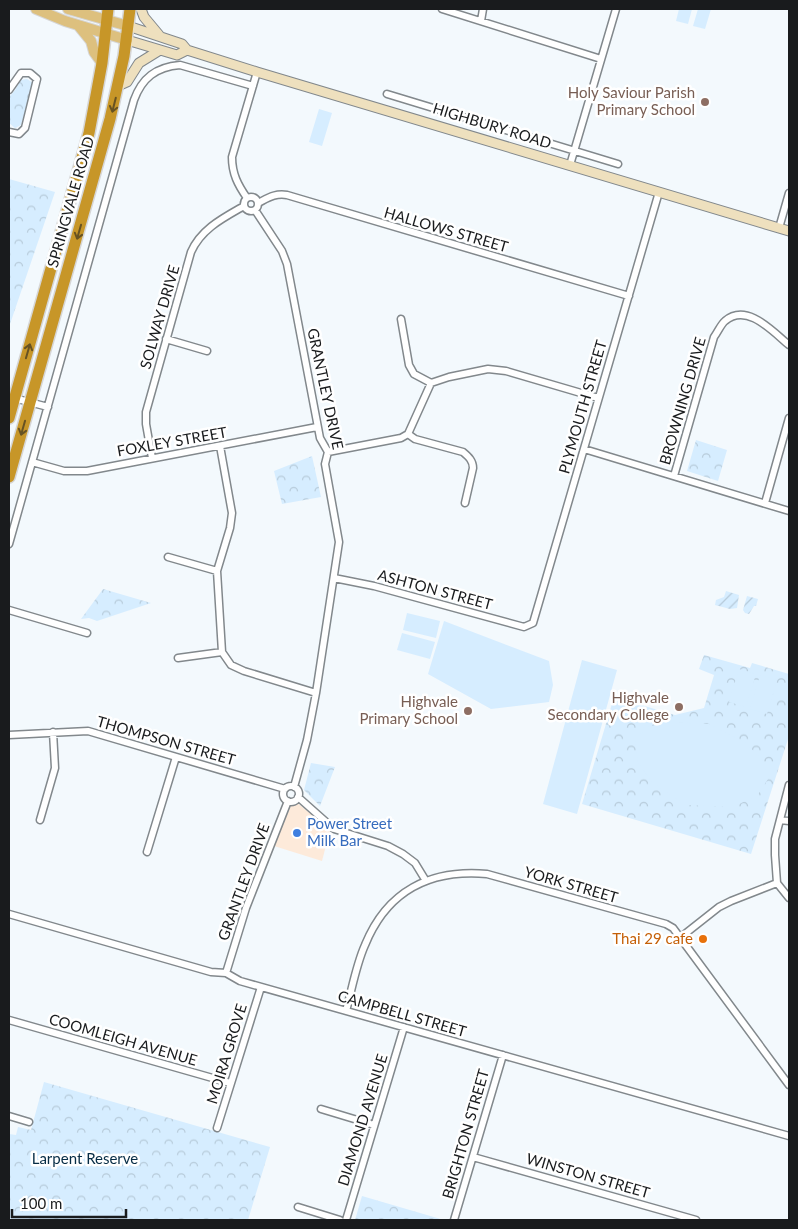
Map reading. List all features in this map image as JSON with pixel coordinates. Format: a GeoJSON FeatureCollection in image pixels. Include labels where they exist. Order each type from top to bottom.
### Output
{"type":"FeatureCollection","features":[{"type":"Feature","properties":{"kind":"highway","name":"SPRINGVALE ROAD"},"geometry":{"type":"LineString","coordinates":[[9,477],[105,139],[118,86],[130,9]]}},
{"type":"Feature","properties":{"kind":"highway","name":"SPRINGVALE ROAD"},"geometry":{"type":"LineString","coordinates":[[9,418],[87,142],[102,63],[108,14]]}},
{"type":"Feature","properties":{"kind":"main road","name":"HIGHBURY ROAD"},"geometry":{"type":"LineString","coordinates":[[36,9],[78,25],[177,55],[187,50]]}},
{"type":"Feature","properties":{"kind":"main road","name":"HIGHBURY ROAD"},"geometry":{"type":"LineString","coordinates":[[71,9],[108,14],[128,26],[182,44],[187,50],[789,231]]}},
{"type":"Feature","properties":{"kind":"main road"},"geometry":{"type":"LineString","coordinates":[[141,9],[144,17],[159,36]]}},
{"type":"Feature","properties":{"kind":"main road"},"geometry":{"type":"LineString","coordinates":[[78,25],[90,41],[94,52],[102,63]]}},
{"type":"Feature","properties":{"kind":"main road"},"geometry":{"type":"LineString","coordinates":[[118,86],[127,82],[139,63],[160,50]]}},
{"type":"Feature","properties":{"kind":"street"},"geometry":{"type":"LineString","coordinates":[[442,9],[601,59]]}},
{"type":"Feature","properties":{"kind":"street"},"geometry":{"type":"LineString","coordinates":[[481,21],[483,9]]}},
{"type":"Feature","properties":{"kind":"street"},"geometry":{"type":"LineString","coordinates":[[570,165],[616,9]]}},
{"type":"Feature","properties":{"kind":"street"},"geometry":{"type":"LineString","coordinates":[[9,544],[134,100],[142,84],[148,76],[158,70],[168,66],[185,66],[253,86]]}},
{"type":"Feature","properties":{"kind":"street"},"geometry":{"type":"LineString","coordinates":[[247,198],[244,201],[244,206],[247,209],[256,207],[255,200],[247,198],[236,181],[232,170],[232,156],[257,72]]}},
{"type":"Feature","properties":{"kind":"street"},"geometry":{"type":"LineString","coordinates":[[9,90],[21,73],[30,73],[37,79],[25,128],[18,134],[9,132]]}},
{"type":"Feature","properties":{"kind":"street"},"geometry":{"type":"LineString","coordinates":[[387,94],[618,164]]}},
{"type":"Feature","properties":{"kind":"street","name":"PLYMOUTH STREET"},"geometry":{"type":"LineString","coordinates":[[529,626],[535,618],[659,192]]}},
{"type":"Feature","properties":{"kind":"street"},"geometry":{"type":"LineString","coordinates":[[779,228],[789,193]]}},
{"type":"Feature","properties":{"kind":"street","name":"HALLOWS STREET"},"geometry":{"type":"LineString","coordinates":[[256,207],[272,196],[279,194],[629,296]]}},
{"type":"Feature","properties":{"kind":"street","name":"SOLWAY DRIVE"},"geometry":{"type":"LineString","coordinates":[[152,458],[146,424],[146,412],[191,252],[196,242],[209,228],[244,206]]}},
{"type":"Feature","properties":{"kind":"street","name":"GRANTLEY DRIVE"},"geometry":{"type":"LineString","coordinates":[[256,207],[282,251],[287,264],[317,427],[320,438],[328,452],[325,464],[339,542],[316,693],[307,740],[294,787]]}},
{"type":"Feature","properties":{"kind":"street","name":"BROWNING DRIVE"},"geometry":{"type":"LineString","coordinates":[[674,476],[714,337],[725,321],[732,316],[740,314],[751,316],[789,344]]}},
{"type":"Feature","properties":{"kind":"street"},"geometry":{"type":"LineString","coordinates":[[401,319],[409,365],[414,374],[431,384]]}},
{"type":"Feature","properties":{"kind":"street"},"geometry":{"type":"LineString","coordinates":[[166,339],[207,351]]}},
{"type":"Feature","properties":{"kind":"street"},"geometry":{"type":"LineString","coordinates":[[328,452],[401,438],[408,434],[431,384],[449,377],[488,369],[506,371],[598,398]]}},
{"type":"Feature","properties":{"kind":"street"},"geometry":{"type":"LineString","coordinates":[[14,398],[48,407]]}},
{"type":"Feature","properties":{"kind":"street"},"geometry":{"type":"LineString","coordinates":[[765,503],[789,418]]}},
{"type":"Feature","properties":{"kind":"street","name":"FOXLEY STREET"},"geometry":{"type":"LineString","coordinates":[[32,462],[64,471],[78,471],[317,427]]}},
{"type":"Feature","properties":{"kind":"street"},"geometry":{"type":"LineString","coordinates":[[408,434],[415,439],[463,452],[468,456],[473,463],[473,468],[465,503]]}},
{"type":"Feature","properties":{"kind":"street"},"geometry":{"type":"LineString","coordinates":[[220,446],[232,513],[230,528],[217,571],[222,652],[231,665],[244,671],[316,693]]}},
{"type":"Feature","properties":{"kind":"street"},"geometry":{"type":"LineString","coordinates":[[584,450],[789,510]]}},
{"type":"Feature","properties":{"kind":"street"},"geometry":{"type":"LineString","coordinates":[[168,557],[217,571]]}},
{"type":"Feature","properties":{"kind":"street","name":"ASHTON STREET"},"geometry":{"type":"LineString","coordinates":[[334,578],[374,586],[518,626],[529,626]]}},
{"type":"Feature","properties":{"kind":"street"},"geometry":{"type":"LineString","coordinates":[[9,610],[87,633]]}},
{"type":"Feature","properties":{"kind":"street"},"geometry":{"type":"LineString","coordinates":[[178,658],[222,652]]}},
{"type":"Feature","properties":{"kind":"street","name":"THOMPSON STREET"},"geometry":{"type":"LineString","coordinates":[[9,735],[88,731],[285,789]]}},
{"type":"Feature","properties":{"kind":"street"},"geometry":{"type":"LineString","coordinates":[[40,820],[55,768],[53,732]]}},
{"type":"Feature","properties":{"kind":"street"},"geometry":{"type":"LineString","coordinates":[[147,852],[176,756]]}},
{"type":"Feature","properties":{"kind":"street"},"geometry":{"type":"LineString","coordinates":[[789,784],[775,839],[774,855],[777,883],[789,898]]}},
{"type":"Feature","properties":{"kind":"street"},"geometry":{"type":"LineString","coordinates":[[290,786],[294,787],[298,790],[298,797],[294,801],[288,801],[283,795],[285,789],[290,786]]}},
{"type":"Feature","properties":{"kind":"street"},"geometry":{"type":"LineString","coordinates":[[298,797],[334,829],[388,846],[403,854],[415,863],[426,881]]}},
{"type":"Feature","properties":{"kind":"street","name":"GRANTLEY DRIVE"},"geometry":{"type":"LineString","coordinates":[[226,973],[246,908],[288,801]]}},
{"type":"Feature","properties":{"kind":"street"},"geometry":{"type":"LineString","coordinates":[[780,820],[789,821]]}},
{"type":"Feature","properties":{"kind":"street","name":"YORK STREET"},"geometry":{"type":"LineString","coordinates":[[346,1011],[364,946],[383,912],[397,898],[412,887],[426,881],[456,874],[487,874],[666,924],[673,928],[681,936],[789,1085]]}},
{"type":"Feature","properties":{"kind":"street"},"geometry":{"type":"LineString","coordinates":[[681,936],[719,907],[777,883]]}},
{"type":"Feature","properties":{"kind":"street","name":"CAMPBELL STREET"},"geometry":{"type":"LineString","coordinates":[[9,914],[212,972],[226,973],[240,981],[789,1136]]}},
{"type":"Feature","properties":{"kind":"street","name":"MOIRA GROVE"},"geometry":{"type":"LineString","coordinates":[[217,1128],[261,987]]}},
{"type":"Feature","properties":{"kind":"street","name":"COOMLEIGH AVENUE"},"geometry":{"type":"LineString","coordinates":[[9,1020],[230,1083]]}},
{"type":"Feature","properties":{"kind":"street","name":"DIAMOND AVENUE"},"geometry":{"type":"LineString","coordinates":[[346,1220],[404,1027]]}},
{"type":"Feature","properties":{"kind":"street","name":"BRIGHTON STREET"},"geometry":{"type":"LineString","coordinates":[[454,1220],[503,1055]]}},
{"type":"Feature","properties":{"kind":"street"},"geometry":{"type":"LineString","coordinates":[[321,1109],[374,1126]]}},
{"type":"Feature","properties":{"kind":"street"},"geometry":{"type":"LineString","coordinates":[[9,1116],[29,1122]]}},
{"type":"Feature","properties":{"kind":"street","name":"WINSTON STREET"},"geometry":{"type":"LineString","coordinates":[[474,1157],[696,1220]]}},
{"type":"Feature","properties":{"kind":"street"},"geometry":{"type":"LineString","coordinates":[[298,1207],[340,1220]]}},
{"type":"Feature","properties":{"kind":"shaded area"},"geometry":{"type":"Polygon","coordinates":[[[293,801],[330,830],[322,861],[274,846],[293,801]]]}},
{"type":"Feature","properties":{"kind":"green space"},"geometry":{"type":"Polygon","coordinates":[[[679,9],[692,9],[688,24],[676,21],[679,9]]]}},
{"type":"Feature","properties":{"kind":"green space"},"geometry":{"type":"Polygon","coordinates":[[[698,9],[711,9],[705,29],[693,26],[698,9]]]}},
{"type":"Feature","properties":{"kind":"green space"},"geometry":{"type":"Polygon","coordinates":[[[27,79],[33,83],[21,125],[15,128],[9,123],[9,97],[21,80],[27,79]]]}},
{"type":"Feature","properties":{"kind":"green space"},"geometry":{"type":"Polygon","coordinates":[[[319,109],[332,113],[322,146],[309,142],[319,109]]]}},
{"type":"Feature","properties":{"kind":"green space"},"geometry":{"type":"Polygon","coordinates":[[[9,179],[55,192],[9,327],[9,179]]]}},
{"type":"Feature","properties":{"kind":"green space"},"geometry":{"type":"Polygon","coordinates":[[[696,440],[727,450],[718,481],[687,471],[696,440]]]}},
{"type":"Feature","properties":{"kind":"green space"},"geometry":{"type":"Polygon","coordinates":[[[312,456],[321,497],[282,504],[274,471],[312,456]]]}},
{"type":"Feature","properties":{"kind":"green space"},"geometry":{"type":"Polygon","coordinates":[[[103,589],[151,603],[97,621],[89,618],[81,619],[103,589]]]}},
{"type":"Feature","properties":{"kind":"green space"},"geometry":{"type":"Polygon","coordinates":[[[726,591],[739,595],[737,608],[730,609],[715,605],[716,600],[724,597],[726,591]]]}},
{"type":"Feature","properties":{"kind":"green space"},"geometry":{"type":"Polygon","coordinates":[[[747,596],[758,599],[756,606],[754,606],[749,614],[743,610],[747,596]]]}},
{"type":"Feature","properties":{"kind":"green space"},"geometry":{"type":"Polygon","coordinates":[[[407,613],[440,621],[436,638],[403,630],[407,613]]]}},
{"type":"Feature","properties":{"kind":"green space"},"geometry":{"type":"Polygon","coordinates":[[[444,621],[549,661],[553,685],[549,702],[491,709],[428,674],[444,621]]]}},
{"type":"Feature","properties":{"kind":"green space"},"geometry":{"type":"Polygon","coordinates":[[[402,633],[435,642],[430,659],[397,650],[402,633]]]}},
{"type":"Feature","properties":{"kind":"green space"},"geometry":{"type":"Polygon","coordinates":[[[704,655],[750,668],[752,663],[789,674],[789,736],[751,854],[582,804],[614,697],[675,715],[704,708],[714,675],[699,669],[704,655]]]}},
{"type":"Feature","properties":{"kind":"green space"},"geometry":{"type":"Polygon","coordinates":[[[582,660],[617,670],[577,814],[543,804],[582,660]]]}},
{"type":"Feature","properties":{"kind":"green space"},"geometry":{"type":"Polygon","coordinates":[[[739,669],[756,674],[746,707],[729,702],[739,669]]]}},
{"type":"Feature","properties":{"kind":"green space"},"geometry":{"type":"Polygon","coordinates":[[[760,675],[777,680],[767,714],[750,709],[760,675]]]}},
{"type":"Feature","properties":{"kind":"green space"},"geometry":{"type":"Polygon","coordinates":[[[668,722],[709,724],[746,743],[762,760],[768,779],[757,796],[732,807],[685,805],[652,782],[638,763],[635,739],[648,727],[668,722]]]}},
{"type":"Feature","properties":{"kind":"green space"},"geometry":{"type":"Polygon","coordinates":[[[311,763],[335,767],[320,806],[304,790],[311,763]]]}},
{"type":"Feature","properties":{"kind":"green space","name":"Larpent Reserve"},"geometry":{"type":"Polygon","coordinates":[[[44,1082],[270,1147],[248,1220],[9,1219],[9,1134],[16,1135],[18,1127],[31,1130],[44,1082]]]}},
{"type":"Feature","properties":{"kind":"green space"},"geometry":{"type":"Polygon","coordinates":[[[362,1196],[444,1220],[355,1220],[362,1196]]]}},
{"type":"Feature","properties":{"kind":"place","name":"Holy Saviour Parish Primary School"},"geometry":{"type":"Point","coordinates":[705,102]}},
{"type":"Feature","properties":{"kind":"place","name":"Highvale Secondary College"},"geometry":{"type":"Point","coordinates":[679,707]}},
{"type":"Feature","properties":{"kind":"place","name":"Highvale Primary School"},"geometry":{"type":"Point","coordinates":[468,711]}},
{"type":"Feature","properties":{"kind":"place","name":"Power Street Milk Bar"},"geometry":{"type":"Point","coordinates":[297,833]}},
{"type":"Feature","properties":{"kind":"place","name":"Thai 29 cafe"},"geometry":{"type":"Point","coordinates":[703,939]}}]}
